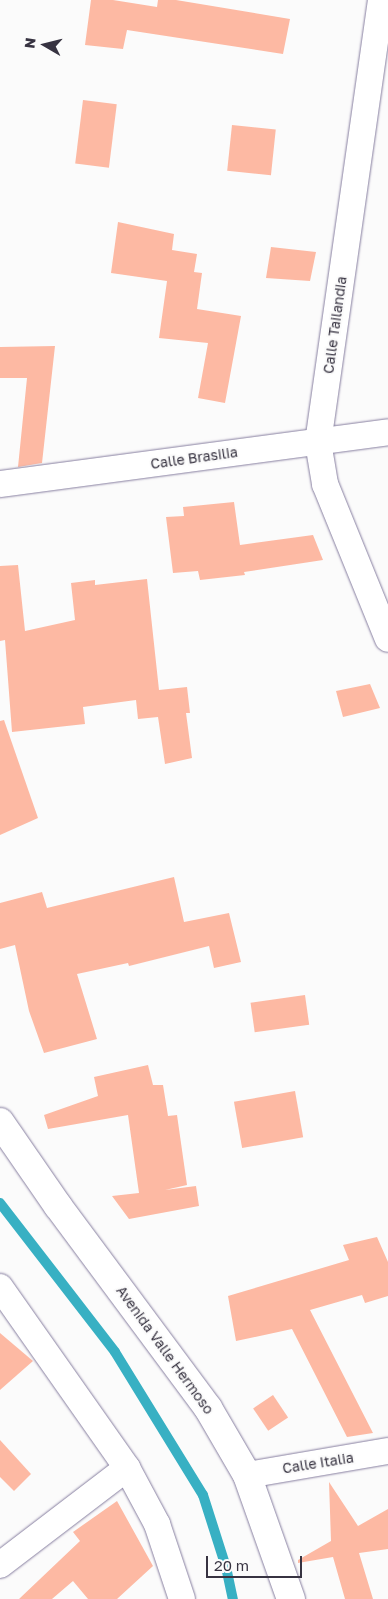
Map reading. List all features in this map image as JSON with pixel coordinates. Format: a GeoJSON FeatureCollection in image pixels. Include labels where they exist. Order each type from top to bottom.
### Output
{"type":"FeatureCollection","features":[{"type":"Feature","properties":{"kind":"street","name":"Calle Tailandia"},"geometry":{"type":"LineString","coordinates":[[381,0],[318,442],[325,484],[388,639]]}},
{"type":"Feature","properties":{"kind":"street","name":"Calle Brasilia"},"geometry":{"type":"LineString","coordinates":[[0,484],[388,432]]}},
{"type":"Feature","properties":{"kind":"street","name":"Avenida Valle Hermoso"},"geometry":{"type":"LineString","coordinates":[[0,1122],[58,1206],[208,1408],[247,1474],[291,1599]]}},
{"type":"Feature","properties":{"kind":"street"},"geometry":{"type":"LineString","coordinates":[[0,1287],[128,1468],[157,1524],[182,1599]]}},
{"type":"Feature","properties":{"kind":"street","name":"Calle Italia"},"geometry":{"type":"LineString","coordinates":[[247,1474],[388,1451]]}},
{"type":"Feature","properties":{"kind":"street"},"geometry":{"type":"LineString","coordinates":[[0,1565],[128,1468]]}},
{"type":"Feature","properties":{"kind":"building"},"geometry":{"type":"Polygon","coordinates":[[[91,0],[113,0],[157,7],[158,0],[176,0],[290,19],[283,54],[127,30],[123,49],[85,45],[91,0]]]}},
{"type":"Feature","properties":{"kind":"building"},"geometry":{"type":"Polygon","coordinates":[[[83,100],[117,104],[109,168],[75,164],[83,100]]]}},
{"type":"Feature","properties":{"kind":"building"},"geometry":{"type":"Polygon","coordinates":[[[232,125],[276,130],[271,175],[227,171],[232,125]]]}},
{"type":"Feature","properties":{"kind":"building"},"geometry":{"type":"Polygon","coordinates":[[[118,222],[174,234],[172,250],[197,254],[194,272],[202,273],[197,309],[241,316],[225,403],[198,398],[208,343],[159,338],[167,281],[111,273],[118,222]]]}},
{"type":"Feature","properties":{"kind":"building"},"geometry":{"type":"Polygon","coordinates":[[[271,247],[316,252],[310,281],[266,278],[271,247]]]}},
{"type":"Feature","properties":{"kind":"building"},"geometry":{"type":"Polygon","coordinates":[[[55,346],[42,463],[18,467],[27,378],[0,378],[0,347],[55,346]]]}},
{"type":"Feature","properties":{"kind":"building"},"geometry":{"type":"Polygon","coordinates":[[[234,502],[240,545],[313,535],[323,560],[244,572],[245,575],[200,580],[198,571],[173,573],[166,517],[184,516],[183,507],[234,502]]]}},
{"type":"Feature","properties":{"kind":"building"},"geometry":{"type":"Polygon","coordinates":[[[18,565],[25,631],[75,620],[71,583],[95,580],[95,585],[147,579],[159,690],[187,687],[190,713],[186,713],[192,758],[165,764],[158,717],[138,719],[136,700],[83,707],[85,724],[12,732],[5,640],[0,641],[0,566],[18,565]]]}},
{"type":"Feature","properties":{"kind":"building"},"geometry":{"type":"Polygon","coordinates":[[[370,684],[380,708],[343,717],[336,691],[370,684]]]}},
{"type":"Feature","properties":{"kind":"building"},"geometry":{"type":"Polygon","coordinates":[[[4,720],[38,818],[0,835],[0,721],[4,720]]]}},
{"type":"Feature","properties":{"kind":"building"},"geometry":{"type":"Polygon","coordinates":[[[174,877],[184,922],[229,913],[241,962],[214,968],[209,946],[129,966],[128,963],[77,974],[97,1039],[44,1053],[29,1011],[15,945],[0,949],[0,903],[42,892],[47,908],[174,877]]]}},
{"type":"Feature","properties":{"kind":"building"},"geometry":{"type":"Polygon","coordinates":[[[305,995],[309,1025],[255,1032],[251,1003],[305,995]]]}},
{"type":"Feature","properties":{"kind":"building"},"geometry":{"type":"Polygon","coordinates":[[[148,1065],[153,1085],[163,1085],[168,1116],[177,1115],[187,1185],[165,1190],[196,1186],[199,1206],[129,1219],[112,1196],[139,1193],[128,1115],[48,1129],[44,1115],[98,1096],[94,1077],[148,1065]]]}},
{"type":"Feature","properties":{"kind":"building"},"geometry":{"type":"Polygon","coordinates":[[[295,1091],[303,1137],[242,1148],[234,1102],[295,1091]]]}},
{"type":"Feature","properties":{"kind":"building"},"geometry":{"type":"Polygon","coordinates":[[[377,1237],[388,1262],[388,1296],[365,1303],[362,1295],[310,1310],[373,1433],[347,1437],[292,1329],[236,1341],[228,1296],[349,1260],[343,1245],[377,1237]]]}},
{"type":"Feature","properties":{"kind":"building"},"geometry":{"type":"Polygon","coordinates":[[[0,1333],[33,1361],[0,1390],[0,1333]]]}},
{"type":"Feature","properties":{"kind":"building"},"geometry":{"type":"Polygon","coordinates":[[[273,1395],[288,1417],[268,1431],[253,1408],[273,1395]]]}},
{"type":"Feature","properties":{"kind":"building"},"geometry":{"type":"Polygon","coordinates":[[[0,1440],[31,1474],[14,1491],[0,1477],[0,1440]]]}},
{"type":"Feature","properties":{"kind":"building"},"geometry":{"type":"Polygon","coordinates":[[[329,1482],[358,1526],[388,1509],[388,1549],[359,1553],[373,1599],[345,1599],[333,1557],[298,1563],[298,1560],[331,1541],[329,1482]]]}},
{"type":"Feature","properties":{"kind":"building"},"geometry":{"type":"Polygon","coordinates":[[[117,1501],[153,1566],[117,1599],[88,1599],[73,1581],[52,1599],[19,1599],[80,1541],[73,1532],[117,1501]]]}},
{"type":"Feature","properties":{"kind":"waterway"},"geometry":{"type":"LineString","coordinates":[[0,1203],[115,1352],[203,1495],[226,1567],[233,1599]]}}]}
